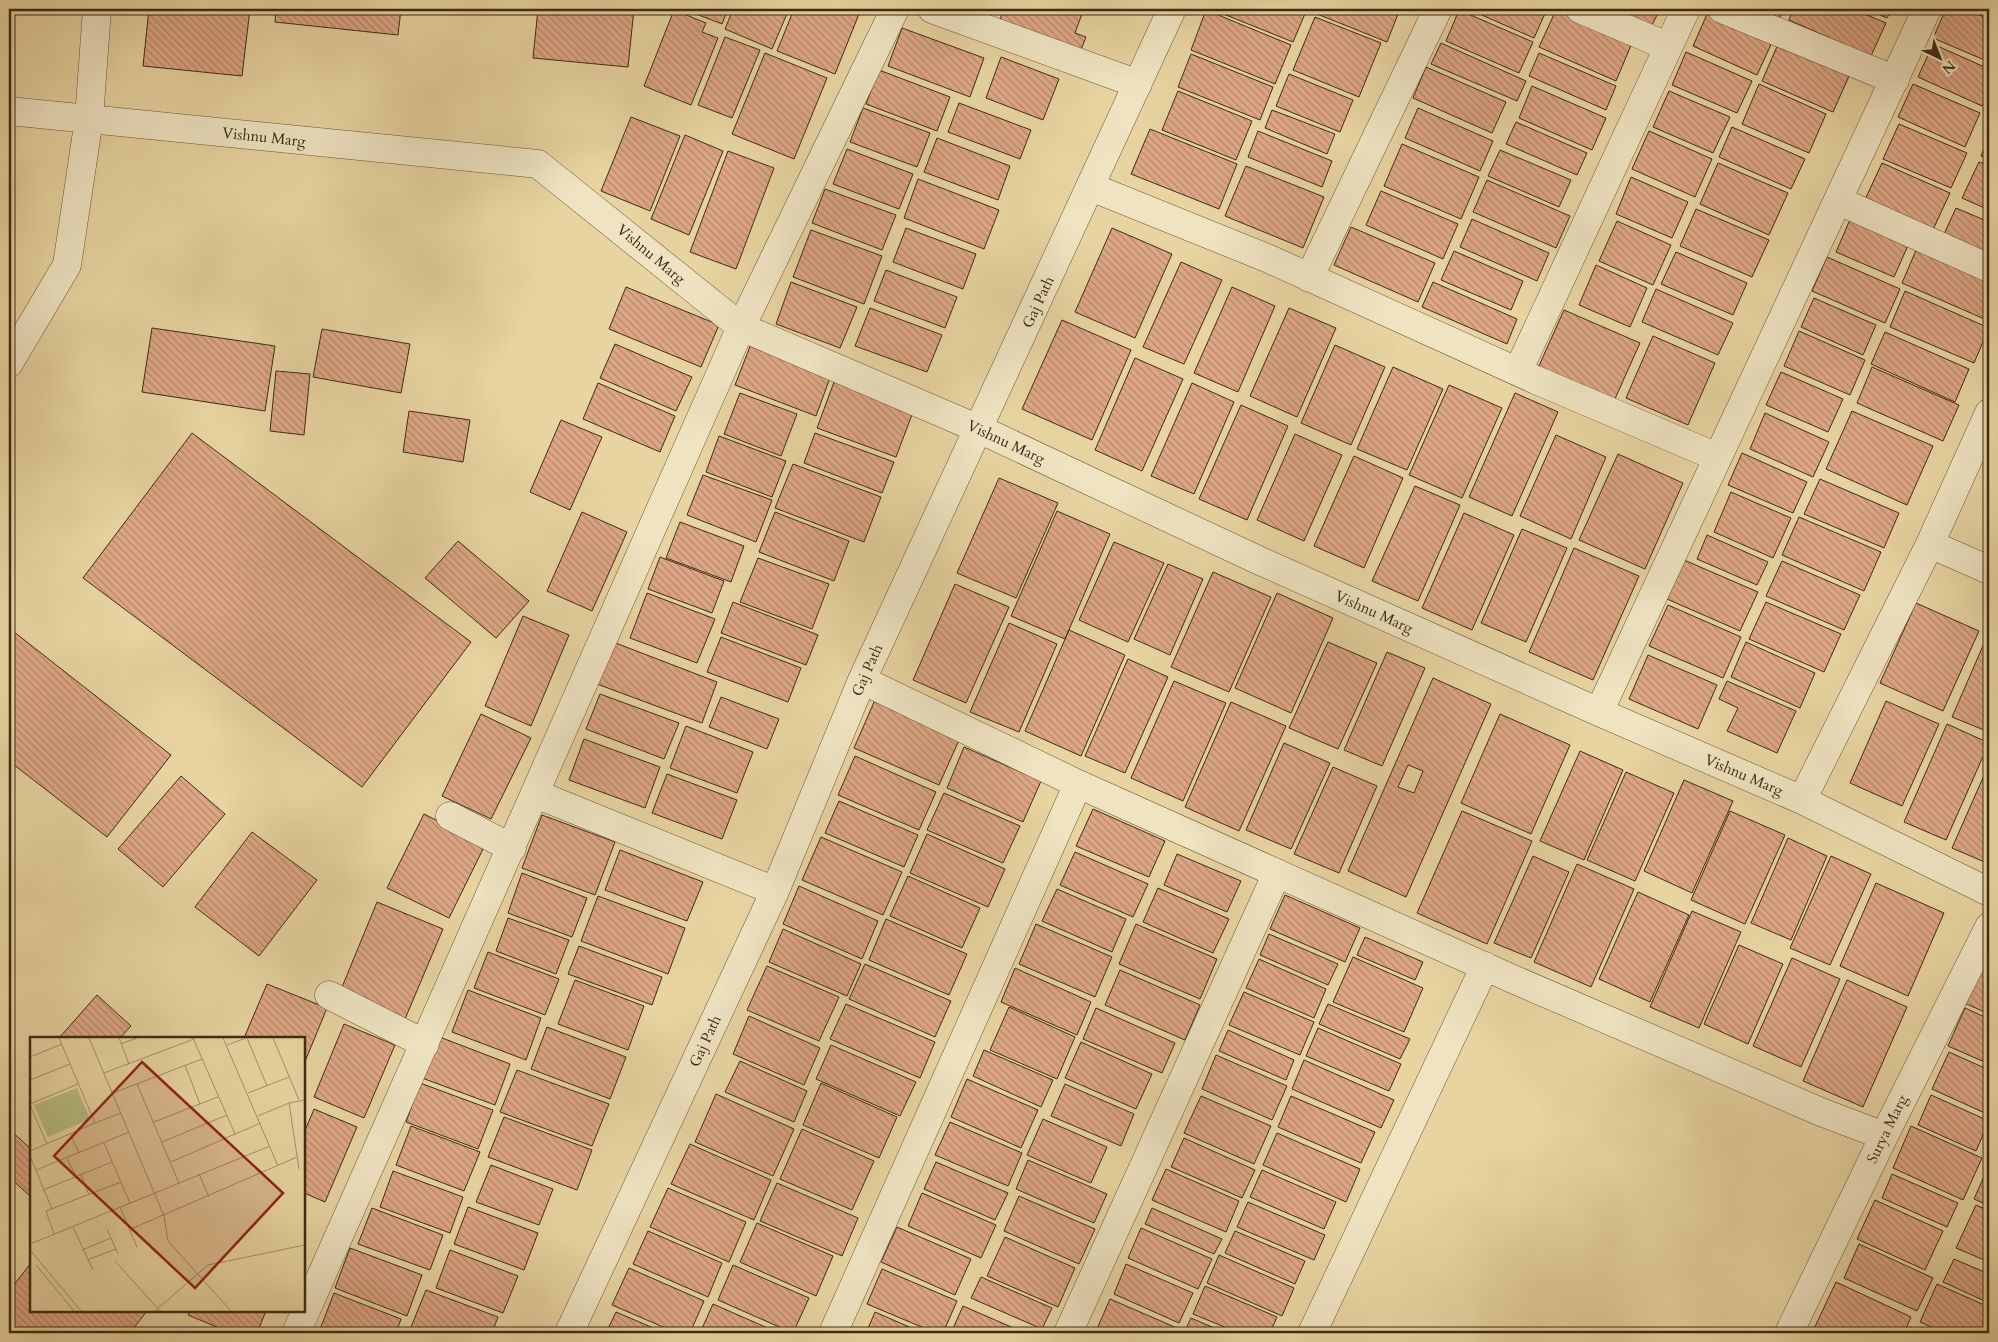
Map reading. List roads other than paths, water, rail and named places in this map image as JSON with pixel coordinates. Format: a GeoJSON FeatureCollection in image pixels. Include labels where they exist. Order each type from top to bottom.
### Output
{"type":"FeatureCollection","features":[{"type":"Feature","properties":{"kind":"street"},"geometry":{"type":"LineString","coordinates":[[9,363],[67,266],[89,118],[98,9]]}},
{"type":"Feature","properties":{"kind":"street"},"geometry":{"type":"LineString","coordinates":[[296,1333],[742,327],[895,9]]}},
{"type":"Feature","properties":{"kind":"street"},"geometry":{"type":"LineString","coordinates":[[932,9],[1138,84]]}},
{"type":"Feature","properties":{"kind":"street","name":"Gaj Path"},"geometry":{"type":"LineString","coordinates":[[569,1333],[775,890],[862,680],[1172,9]]}},
{"type":"Feature","properties":{"kind":"street"},"geometry":{"type":"LineString","coordinates":[[1310,278],[1438,9]]}},
{"type":"Feature","properties":{"kind":"street"},"geometry":{"type":"LineString","coordinates":[[1580,9],[1667,46]]}},
{"type":"Feature","properties":{"kind":"street"},"geometry":{"type":"LineString","coordinates":[[1518,371],[1667,46],[1686,9]]}},
{"type":"Feature","properties":{"kind":"street"},"geometry":{"type":"LineString","coordinates":[[1722,9],[1895,80]]}},
{"type":"Feature","properties":{"kind":"street"},"geometry":{"type":"LineString","coordinates":[[1598,712],[1927,9]]}},
{"type":"Feature","properties":{"kind":"street","name":"Vishnu Marg"},"geometry":{"type":"LineString","coordinates":[[9,111],[538,164],[742,327],[979,429],[1258,560],[1598,712],[1802,800],[1989,892]]}},
{"type":"Feature","properties":{"kind":"street"},"geometry":{"type":"LineString","coordinates":[[1091,187],[1267,258],[1518,371],[1717,457]]}},
{"type":"Feature","properties":{"kind":"street"},"geometry":{"type":"LineString","coordinates":[[1838,200],[1989,268]]}},
{"type":"Feature","properties":{"kind":"street"},"geometry":{"type":"LineString","coordinates":[[1802,800],[1930,544],[1989,413]]}},
{"type":"Feature","properties":{"kind":"street"},"geometry":{"type":"LineString","coordinates":[[1930,544],[1989,570]]}},
{"type":"Feature","properties":{"kind":"street"},"geometry":{"type":"LineString","coordinates":[[862,680],[1078,784],[1485,966],[1821,1112],[1884,1136]]}},
{"type":"Feature","properties":{"kind":"street"},"geometry":{"type":"LineString","coordinates":[[833,1333],[1078,784]]}},
{"type":"Feature","properties":{"kind":"street"},"geometry":{"type":"LineString","coordinates":[[536,794],[775,890]]}},
{"type":"Feature","properties":{"kind":"street"},"geometry":{"type":"LineString","coordinates":[[450,816],[512,848]]}},
{"type":"Feature","properties":{"kind":"street"},"geometry":{"type":"LineString","coordinates":[[1068,1333],[1277,873]]}},
{"type":"Feature","properties":{"kind":"street","name":"Surya Marg"},"geometry":{"type":"LineString","coordinates":[[1789,1333],[1884,1136],[1989,927]]}},
{"type":"Feature","properties":{"kind":"street"},"geometry":{"type":"LineString","coordinates":[[1312,1333],[1485,966]]}},
{"type":"Feature","properties":{"kind":"street"},"geometry":{"type":"LineString","coordinates":[[329,995],[425,1044]]}}]}
